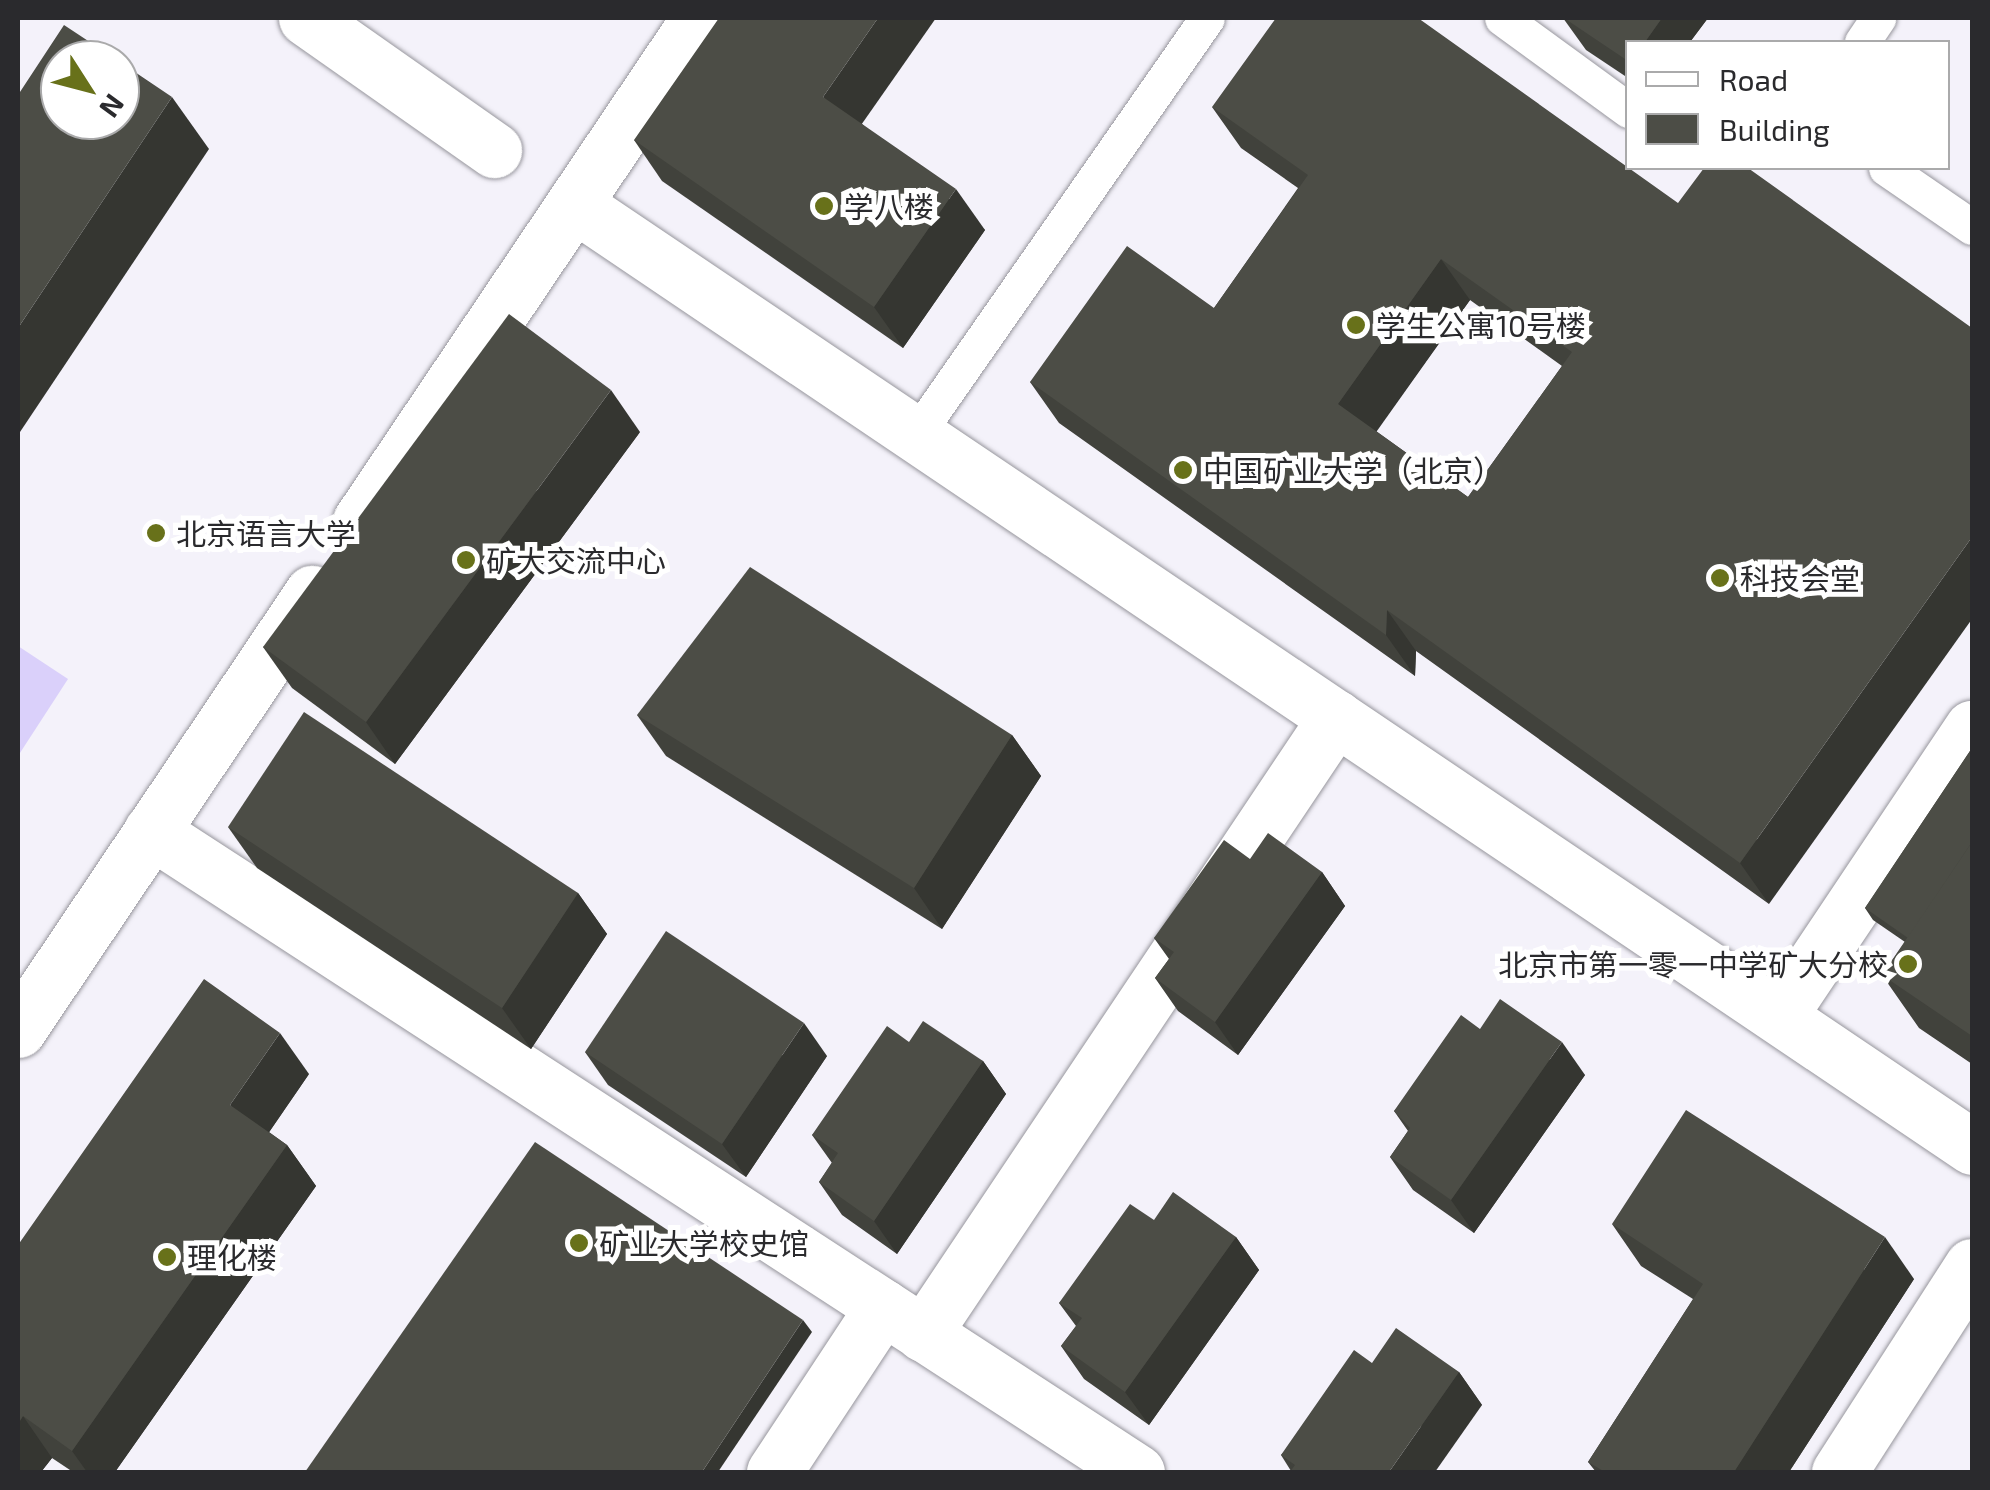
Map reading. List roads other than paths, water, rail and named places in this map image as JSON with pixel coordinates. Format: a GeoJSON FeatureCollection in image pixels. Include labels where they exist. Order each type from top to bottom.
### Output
{"type":"FeatureCollection","features":[{"type":"Feature","properties":{"kind":"street"},"geometry":{"type":"LineString","coordinates":[[306,18],[494,150]]}},
{"type":"Feature","properties":{"kind":"street"},"geometry":{"type":"LineString","coordinates":[[18,1030],[699,18]]}},
{"type":"Feature","properties":{"kind":"street"},"geometry":{"type":"LineString","coordinates":[[574,204],[1972,1147]]}},
{"type":"Feature","properties":{"kind":"street"},"geometry":{"type":"LineString","coordinates":[[774,1472],[903,1321],[1336,717]]}},
{"type":"Feature","properties":{"kind":"street"},"geometry":{"type":"LineString","coordinates":[[1779,1016],[1972,728]]}},
{"type":"Feature","properties":{"kind":"street"},"geometry":{"type":"LineString","coordinates":[[151,831],[1136,1472]]}},
{"type":"Feature","properties":{"kind":"street"},"geometry":{"type":"LineString","coordinates":[[1838,1472],[1972,1266]]}},
{"type":"Feature","properties":{"kind":"lane"},"geometry":{"type":"LineString","coordinates":[[916,434],[1207,18]]}},
{"type":"Feature","properties":{"kind":"lane"},"geometry":{"type":"LineString","coordinates":[[1502,18],[1625,108]]}},
{"type":"Feature","properties":{"kind":"lane"},"geometry":{"type":"LineString","coordinates":[[1863,40],[1878,18]]}},
{"type":"Feature","properties":{"kind":"lane"},"geometry":{"type":"LineString","coordinates":[[1889,170],[1972,227]]}},
{"type":"Feature","properties":{"kind":"place","name":"学八楼"},"geometry":{"type":"Point","coordinates":[824,206]}},
{"type":"Feature","properties":{"kind":"place","name":"学生公寓10号楼"},"geometry":{"type":"Point","coordinates":[1356,325]}},
{"type":"Feature","properties":{"kind":"place","name":"中国矿业大学（北京）"},"geometry":{"type":"Point","coordinates":[1183,470]}},
{"type":"Feature","properties":{"kind":"place","name":"北京语言大学"},"geometry":{"type":"Point","coordinates":[156,533]}},
{"type":"Feature","properties":{"kind":"place","name":"矿大交流中心"},"geometry":{"type":"Point","coordinates":[466,560]}},
{"type":"Feature","properties":{"kind":"place","name":"科技会堂"},"geometry":{"type":"Point","coordinates":[1720,578]}},
{"type":"Feature","properties":{"kind":"place","name":"北京市第一零一中学矿大分校"},"geometry":{"type":"Point","coordinates":[1908,964]}},
{"type":"Feature","properties":{"kind":"place","name":"矿业大学校史馆"},"geometry":{"type":"Point","coordinates":[579,1243]}},
{"type":"Feature","properties":{"kind":"place","name":"理化楼"},"geometry":{"type":"Point","coordinates":[167,1257]}}]}
